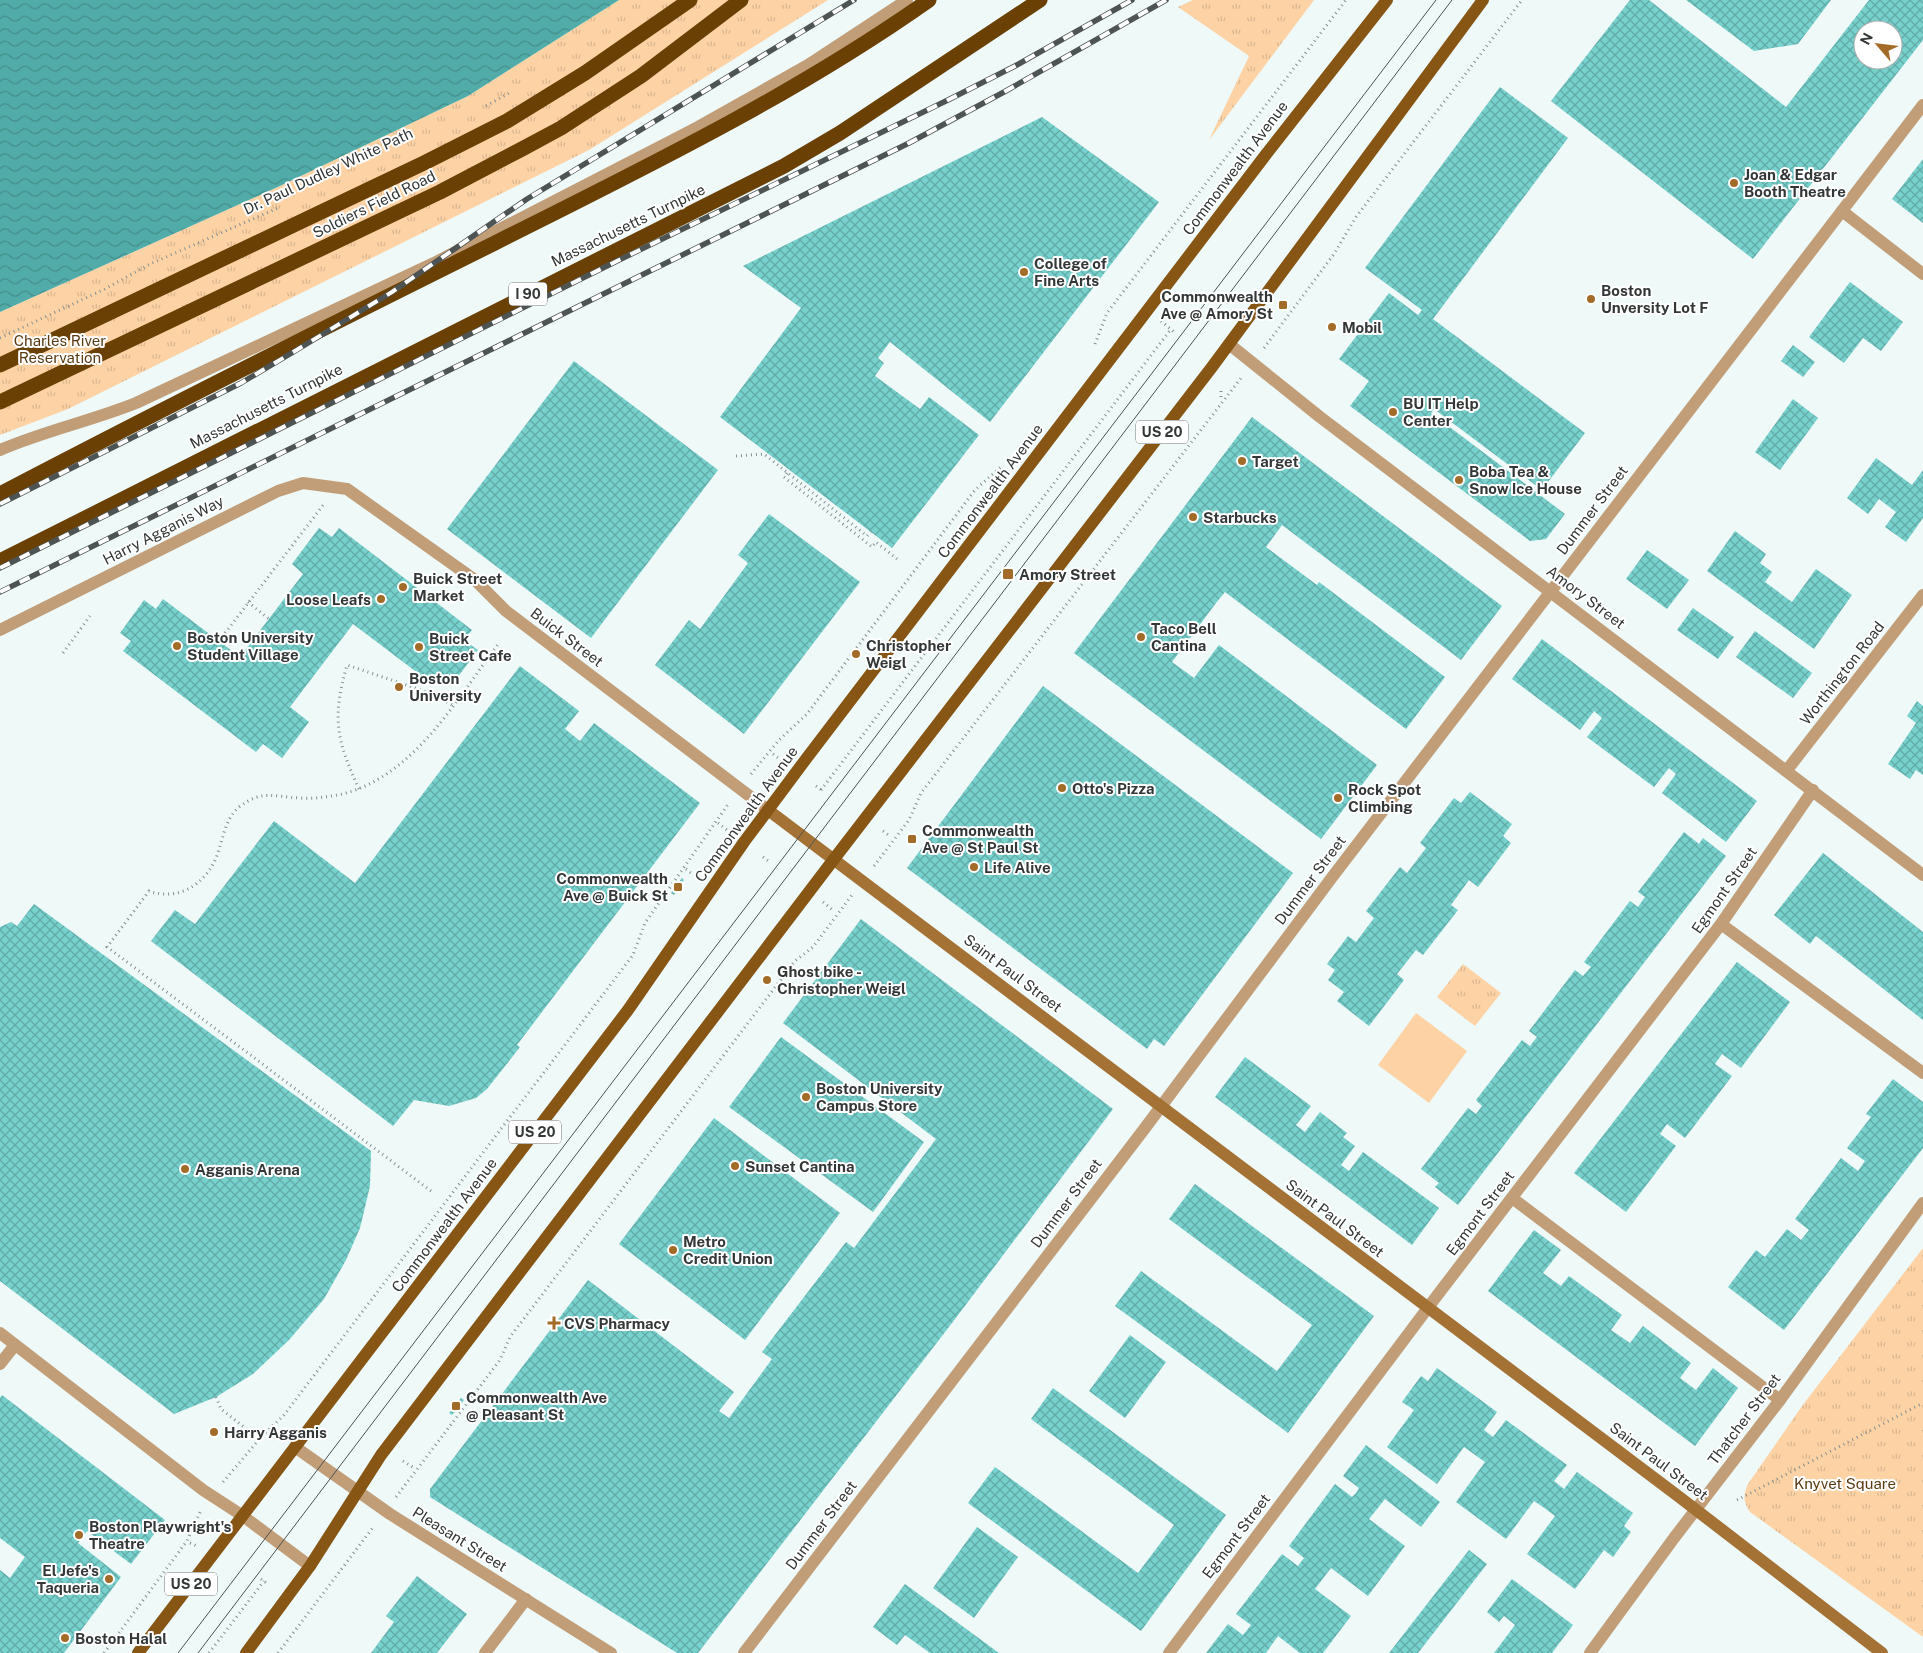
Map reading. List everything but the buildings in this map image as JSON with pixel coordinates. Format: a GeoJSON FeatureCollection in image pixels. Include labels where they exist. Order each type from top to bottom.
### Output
{"type":"FeatureCollection","features":[{"type":"Feature","properties":{"kind":"highway","name":"Soldiers Field Road"},"geometry":{"type":"LineString","coordinates":[[0,365],[426,162],[499,125],[585,73],[690,0]]}},
{"type":"Feature","properties":{"kind":"highway","name":"Soldiers Field Road"},"geometry":{"type":"LineString","coordinates":[[0,402],[440,192],[522,150],[561,128],[641,76],[741,0]]}},
{"type":"Feature","properties":{"kind":"highway"},"geometry":{"type":"LineString","coordinates":[[0,494],[240,369],[658,161],[802,82],[928,0]]}},
{"type":"Feature","properties":{"kind":"highway","name":"Massachusetts Turnpike"},"geometry":{"type":"LineString","coordinates":[[0,561],[784,166],[840,134],[1040,0]]}},
{"type":"Feature","properties":{"kind":"main road","name":"Commonwealth Avenue"},"geometry":{"type":"LineString","coordinates":[[138,1653],[628,1010],[768,810],[1264,157],[1387,0]]}},
{"type":"Feature","properties":{"kind":"main road","name":"US 20"},"geometry":{"type":"LineString","coordinates":[[246,1653],[310,1566],[381,1455],[834,859],[1229,344],[1482,0]]}},
{"type":"Feature","properties":{"kind":"main road","name":"Saint Paul Street"},"geometry":{"type":"LineString","coordinates":[[768,810],[1695,1509],[1882,1653]]}},
{"type":"Feature","properties":{"kind":"street"},"geometry":{"type":"LineString","coordinates":[[0,450],[37,435],[104,416],[136,403],[434,263],[736,107],[839,46],[907,0]]}},
{"type":"Feature","properties":{"kind":"street","name":"Dummer Street"},"geometry":{"type":"LineString","coordinates":[[744,1653],[1161,1106],[1332,876],[1923,104]]}},
{"type":"Feature","properties":{"kind":"street"},"geometry":{"type":"LineString","coordinates":[[1842,211],[1923,274]]}},
{"type":"Feature","properties":{"kind":"street","name":"Amory Street"},"geometry":{"type":"LineString","coordinates":[[1229,344],[1320,417],[1923,875]]}},
{"type":"Feature","properties":{"kind":"street","name":"Harry Agganis Way"},"geometry":{"type":"LineString","coordinates":[[0,630],[278,491],[303,483],[347,489]]}},
{"type":"Feature","properties":{"kind":"street","name":"Buick Street"},"geometry":{"type":"LineString","coordinates":[[347,489],[475,580],[506,611],[768,810]]}},
{"type":"Feature","properties":{"kind":"street","name":"Worthington Road"},"geometry":{"type":"LineString","coordinates":[[1787,770],[1923,595]]}},
{"type":"Feature","properties":{"kind":"street","name":"Egmont Street"},"geometry":{"type":"LineString","coordinates":[[1169,1653],[1427,1308],[1721,924],[1813,790]]}},
{"type":"Feature","properties":{"kind":"street"},"geometry":{"type":"LineString","coordinates":[[1721,924],[1923,1073]]}},
{"type":"Feature","properties":{"kind":"street"},"geometry":{"type":"LineString","coordinates":[[1512,1198],[1780,1400]]}},
{"type":"Feature","properties":{"kind":"street","name":"Thatcher Street"},"geometry":{"type":"LineString","coordinates":[[1590,1653],[1695,1509],[1780,1400],[1923,1204]]}},
{"type":"Feature","properties":{"kind":"street"},"geometry":{"type":"LineString","coordinates":[[0,1333],[204,1490],[243,1516],[310,1566]]}},
{"type":"Feature","properties":{"kind":"street"},"geometry":{"type":"LineString","coordinates":[[0,1364],[15,1345]]}},
{"type":"Feature","properties":{"kind":"street","name":"Pleasant Street"},"geometry":{"type":"LineString","coordinates":[[295,1447],[357,1492],[611,1653]]}},
{"type":"Feature","properties":{"kind":"street"},"geometry":{"type":"LineString","coordinates":[[485,1653],[526,1600]]}},
{"type":"Feature","properties":{"kind":"path","name":"Commonwealth Avenue"},"geometry":{"type":"LineString","coordinates":[[1094,346],[1107,313],[1346,0]]}},
{"type":"Feature","properties":{"kind":"path"},"geometry":{"type":"LineString","coordinates":[[1265,346],[1334,254],[1356,217],[1522,0]]}},
{"type":"Feature","properties":{"kind":"path"},"geometry":{"type":"LineString","coordinates":[[477,111],[512,92]]}},
{"type":"Feature","properties":{"kind":"path","name":"Dr. Paul Dudley White Path"},"geometry":{"type":"LineString","coordinates":[[0,338],[105,289],[150,264],[284,205]]}},
{"type":"Feature","properties":{"kind":"path"},"geometry":{"type":"LineString","coordinates":[[816,786],[822,791],[1173,331],[1161,321]]}},
{"type":"Feature","properties":{"kind":"path"},"geometry":{"type":"LineString","coordinates":[[880,857],[908,820],[921,793],[1216,410]]}},
{"type":"Feature","properties":{"kind":"path"},"geometry":{"type":"LineString","coordinates":[[736,456],[764,454],[867,536],[870,532]]}},
{"type":"Feature","properties":{"kind":"path","name":"Commonwealth Avenue"},"geometry":{"type":"LineString","coordinates":[[779,740],[807,714],[978,486],[994,475],[1006,460]]}},
{"type":"Feature","properties":{"kind":"path"},"geometry":{"type":"LineString","coordinates":[[787,473],[784,477],[872,547],[876,542],[897,559]]}},
{"type":"Feature","properties":{"kind":"path"},"geometry":{"type":"LineString","coordinates":[[219,641],[324,504]]}},
{"type":"Feature","properties":{"kind":"path"},"geometry":{"type":"LineString","coordinates":[[248,602],[269,619]]}},
{"type":"Feature","properties":{"kind":"path"},"geometry":{"type":"LineString","coordinates":[[63,653],[90,616]]}},
{"type":"Feature","properties":{"kind":"path"},"geometry":{"type":"LineString","coordinates":[[431,1191],[107,947],[149,891],[172,895],[185,891],[197,884],[212,866],[231,817],[238,808],[271,794],[300,798],[319,798],[359,789],[375,782],[405,761],[431,734],[499,643]]}},
{"type":"Feature","properties":{"kind":"path"},"geometry":{"type":"LineString","coordinates":[[359,789],[338,735],[338,702],[347,665],[434,694],[452,705]]}},
{"type":"Feature","properties":{"kind":"path"},"geometry":{"type":"LineString","coordinates":[[773,754],[783,762]]}},
{"type":"Feature","properties":{"kind":"path","name":"Commonwealth Avenue"},"geometry":{"type":"LineString","coordinates":[[239,1463],[262,1436],[284,1415],[633,955],[645,923],[724,810]]}},
{"type":"Feature","properties":{"kind":"path"},"geometry":{"type":"LineString","coordinates":[[718,823],[727,830]]}},
{"type":"Feature","properties":{"kind":"path"},"geometry":{"type":"LineString","coordinates":[[883,831],[891,837]]}},
{"type":"Feature","properties":{"kind":"path"},"geometry":{"type":"LineString","coordinates":[[763,857],[771,863]]}},
{"type":"Feature","properties":{"kind":"path"},"geometry":{"type":"LineString","coordinates":[[686,869],[691,873]]}},
{"type":"Feature","properties":{"kind":"path"},"geometry":{"type":"LineString","coordinates":[[823,902],[834,911]]}},
{"type":"Feature","properties":{"kind":"path"},"geometry":{"type":"LineString","coordinates":[[399,1493],[500,1360],[510,1336],[795,961],[813,947],[828,926]]}},
{"type":"Feature","properties":{"kind":"path"},"geometry":{"type":"LineString","coordinates":[[216,1397],[221,1409],[249,1431]]}},
{"type":"Feature","properties":{"kind":"path"},"geometry":{"type":"LineString","coordinates":[[1737,1500],[1923,1403]]}},
{"type":"Feature","properties":{"kind":"path"},"geometry":{"type":"LineString","coordinates":[[403,1461],[414,1468]]}},
{"type":"Feature","properties":{"kind":"path"},"geometry":{"type":"LineString","coordinates":[[104,1653],[192,1532],[196,1515]]}},
{"type":"Feature","properties":{"kind":"path"},"geometry":{"type":"LineString","coordinates":[[278,1653],[374,1526]]}},
{"type":"Feature","properties":{"kind":"path"},"geometry":{"type":"LineString","coordinates":[[209,1653],[263,1580],[268,1584]]}},
{"type":"Feature","properties":{"kind":"green space","name":"Charles River Reservation"},"geometry":{"type":"Polygon","coordinates":[[[619,0],[828,0],[589,150],[68,409],[0,435],[0,312],[280,186],[468,96],[619,0]]]}},
{"type":"Feature","properties":{"kind":"green space"},"geometry":{"type":"Polygon","coordinates":[[[1193,0],[1314,0],[1209,140],[1249,56],[1178,7],[1193,0]]]}},
{"type":"Feature","properties":{"kind":"green space"},"geometry":{"type":"Polygon","coordinates":[[[1463,964],[1501,993],[1475,1026],[1437,997],[1463,964]]]}},
{"type":"Feature","properties":{"kind":"green space"},"geometry":{"type":"Polygon","coordinates":[[[1416,1013],[1467,1051],[1429,1103],[1378,1065],[1416,1013]]]}},
{"type":"Feature","properties":{"kind":"green space","name":"Knyvet Square"},"geometry":{"type":"Polygon","coordinates":[[[1923,1248],[1923,1637],[1750,1512],[1746,1505],[1745,1492],[1748,1484],[1802,1406],[1923,1248]]]}},
{"type":"Feature","properties":{"kind":"water"},"geometry":{"type":"Polygon","coordinates":[[[0,0],[619,0],[468,96],[280,186],[0,312],[0,0]]]}},
{"type":"Feature","properties":{"kind":"tram line"},"geometry":{"type":"LineString","coordinates":[[178,1653],[1436,0]]}},
{"type":"Feature","properties":{"kind":"tram line"},"geometry":{"type":"LineString","coordinates":[[198,1653],[1452,0]]}},
{"type":"Feature","properties":{"kind":"railway"},"geometry":{"type":"LineString","coordinates":[[0,504],[241,383],[392,292],[527,199],[854,0]]}},
{"type":"Feature","properties":{"kind":"railway"},"geometry":{"type":"LineString","coordinates":[[0,568],[619,260],[950,99],[1015,66],[1132,0]]}},
{"type":"Feature","properties":{"kind":"railway"},"geometry":{"type":"LineString","coordinates":[[0,592],[909,143],[1004,92],[1166,0]]}},
{"type":"Feature","properties":{"kind":"place","name":"Joan & Edgar Booth Theatre"},"geometry":{"type":"Point","coordinates":[1734,183]}},
{"type":"Feature","properties":{"kind":"place","name":"College of Fine Arts"},"geometry":{"type":"Point","coordinates":[1024,272]}},
{"type":"Feature","properties":{"kind":"place","name":"Boston Unversity Lot F"},"geometry":{"type":"Point","coordinates":[1591,299]}},
{"type":"Feature","properties":{"kind":"place","name":"Commonwealth Ave @ Amory St"},"geometry":{"type":"Point","coordinates":[1283,305]}},
{"type":"Feature","properties":{"kind":"place","name":"Mobil"},"geometry":{"type":"Point","coordinates":[1332,327]}},
{"type":"Feature","properties":{"kind":"place","name":"BU IT Help Center"},"geometry":{"type":"Point","coordinates":[1393,412]}},
{"type":"Feature","properties":{"kind":"place","name":"Target"},"geometry":{"type":"Point","coordinates":[1242,461]}},
{"type":"Feature","properties":{"kind":"place","name":"Boba Tea & Snow Ice House"},"geometry":{"type":"Point","coordinates":[1459,480]}},
{"type":"Feature","properties":{"kind":"place","name":"Starbucks"},"geometry":{"type":"Point","coordinates":[1193,517]}},
{"type":"Feature","properties":{"kind":"place","name":"Amory Street"},"geometry":{"type":"Point","coordinates":[1008,574]}},
{"type":"Feature","properties":{"kind":"place","name":"Buick Street Market"},"geometry":{"type":"Point","coordinates":[403,587]}},
{"type":"Feature","properties":{"kind":"place","name":"Loose Leafs"},"geometry":{"type":"Point","coordinates":[381,599]}},
{"type":"Feature","properties":{"kind":"place","name":"Taco Bell Cantina"},"geometry":{"type":"Point","coordinates":[1141,637]}},
{"type":"Feature","properties":{"kind":"place","name":"Boston University Student Village"},"geometry":{"type":"Point","coordinates":[177,646]}},
{"type":"Feature","properties":{"kind":"place","name":"Buick Street Cafe"},"geometry":{"type":"Point","coordinates":[419,647]}},
{"type":"Feature","properties":{"kind":"place","name":"Christopher Weigl"},"geometry":{"type":"Point","coordinates":[856,654]}},
{"type":"Feature","properties":{"kind":"place","name":"Boston University"},"geometry":{"type":"Point","coordinates":[399,687]}},
{"type":"Feature","properties":{"kind":"place","name":"Otto's Pizza"},"geometry":{"type":"Point","coordinates":[1062,788]}},
{"type":"Feature","properties":{"kind":"place","name":"Rock Spot Climbing"},"geometry":{"type":"Point","coordinates":[1338,798]}},
{"type":"Feature","properties":{"kind":"place","name":"Commonwealth Ave @ St Paul St"},"geometry":{"type":"Point","coordinates":[912,839]}},
{"type":"Feature","properties":{"kind":"place","name":"Life Alive"},"geometry":{"type":"Point","coordinates":[974,867]}},
{"type":"Feature","properties":{"kind":"place","name":"Commonwealth Ave @ Buick St"},"geometry":{"type":"Point","coordinates":[678,887]}},
{"type":"Feature","properties":{"kind":"place","name":"Ghost bike - Christopher Weigl"},"geometry":{"type":"Point","coordinates":[767,980]}},
{"type":"Feature","properties":{"kind":"place","name":"Boston University Campus Store"},"geometry":{"type":"Point","coordinates":[806,1097]}},
{"type":"Feature","properties":{"kind":"place","name":"Sunset Cantina"},"geometry":{"type":"Point","coordinates":[735,1166]}},
{"type":"Feature","properties":{"kind":"place","name":"Agganis Arena"},"geometry":{"type":"Point","coordinates":[185,1169]}},
{"type":"Feature","properties":{"kind":"place","name":"Metro Credit Union"},"geometry":{"type":"Point","coordinates":[673,1250]}},
{"type":"Feature","properties":{"kind":"place","name":"CVS Pharmacy"},"geometry":{"type":"Point","coordinates":[554,1323]}},
{"type":"Feature","properties":{"kind":"place","name":"Commonwealth Ave @ Pleasant St"},"geometry":{"type":"Point","coordinates":[456,1406]}},
{"type":"Feature","properties":{"kind":"place","name":"Harry Agganis"},"geometry":{"type":"Point","coordinates":[214,1432]}},
{"type":"Feature","properties":{"kind":"place","name":"Boston Playwright's Theatre"},"geometry":{"type":"Point","coordinates":[79,1535]}},
{"type":"Feature","properties":{"kind":"place","name":"El Jefe's Taqueria"},"geometry":{"type":"Point","coordinates":[109,1579]}},
{"type":"Feature","properties":{"kind":"place","name":"Boston Halal"},"geometry":{"type":"Point","coordinates":[65,1638]}}]}
